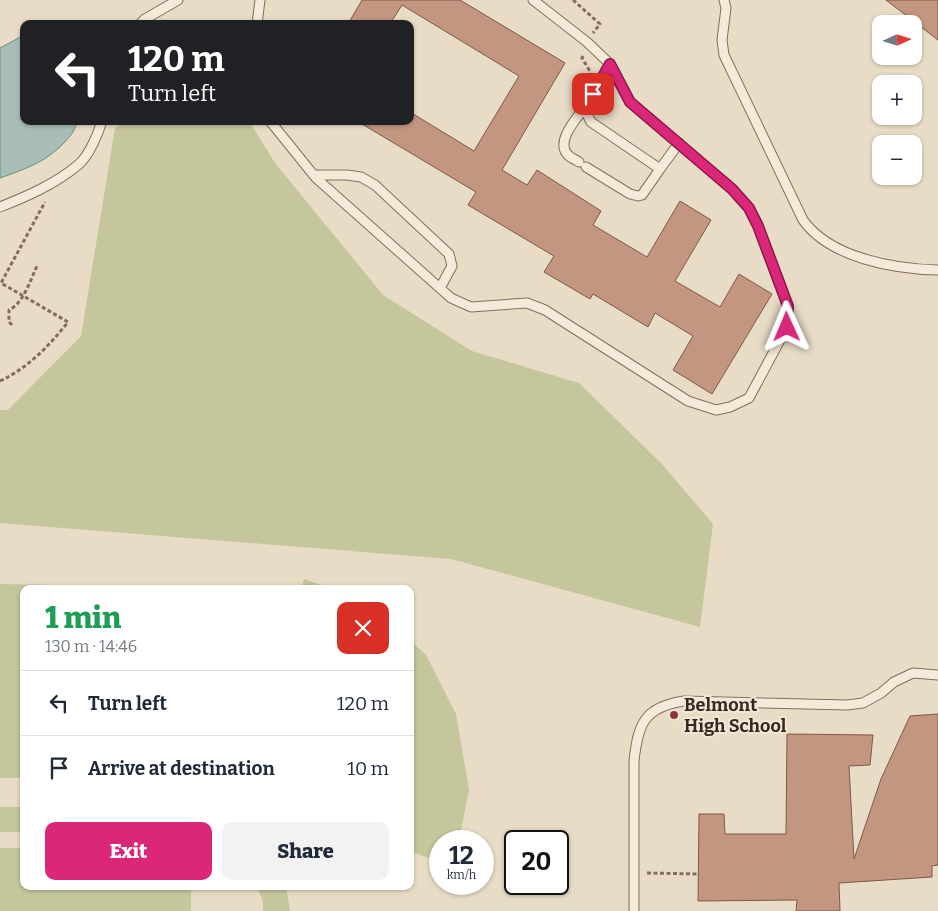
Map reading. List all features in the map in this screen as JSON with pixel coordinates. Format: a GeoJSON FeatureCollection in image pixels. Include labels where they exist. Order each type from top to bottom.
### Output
{"type":"FeatureCollection","features":[{"type":"Feature","properties":{"kind":"lane"},"geometry":{"type":"LineString","coordinates":[[144,20],[178,0]]}},
{"type":"Feature","properties":{"kind":"lane"},"geometry":{"type":"LineString","coordinates":[[258,20],[260,0]]}},
{"type":"Feature","properties":{"kind":"lane"},"geometry":{"type":"LineString","coordinates":[[273,125],[314,175],[451,298],[471,307],[527,303],[545,310],[688,401],[716,410],[730,407],[749,398],[787,327],[788,306],[758,226],[749,208],[732,189],[630,102],[610,64],[587,42],[533,0]]}},
{"type":"Feature","properties":{"kind":"lane"},"geometry":{"type":"LineString","coordinates":[[724,0],[726,8],[722,40],[724,55],[799,211],[810,229],[832,245],[856,256],[889,265],[938,270]]}},
{"type":"Feature","properties":{"kind":"lane"},"geometry":{"type":"LineString","coordinates":[[610,64],[584,108],[571,125],[564,144],[568,155],[630,194],[638,196],[642,195],[679,143]]}},
{"type":"Feature","properties":{"kind":"lane"},"geometry":{"type":"LineString","coordinates":[[584,108],[591,122],[660,169]]}},
{"type":"Feature","properties":{"kind":"lane"},"geometry":{"type":"LineString","coordinates":[[0,207],[31,195],[80,164],[98,135],[101,125]]}},
{"type":"Feature","properties":{"kind":"lane"},"geometry":{"type":"LineString","coordinates":[[314,175],[361,177],[376,185],[449,254],[452,266],[440,288]]}},
{"type":"Feature","properties":{"kind":"lane"},"geometry":{"type":"LineString","coordinates":[[634,911],[634,761],[636,739],[642,724],[652,712],[667,704],[684,702],[847,705],[863,703],[894,682],[913,673],[938,675]]}},
{"type":"Feature","properties":{"kind":"path"},"geometry":{"type":"LineString","coordinates":[[0,381],[17,373],[49,346],[68,322],[1,283],[46,200],[46,186]]}},
{"type":"Feature","properties":{"kind":"path"},"geometry":{"type":"LineString","coordinates":[[12,325],[9,322],[9,310],[14,308],[38,264]]}},
{"type":"Feature","properties":{"kind":"path"},"geometry":{"type":"LineString","coordinates":[[634,873],[698,874]]}},
{"type":"Feature","properties":{"kind":"green space"},"geometry":{"type":"Polygon","coordinates":[[[120,125],[251,125],[275,163],[383,295],[472,351],[579,383],[662,464],[713,524],[700,627],[451,559],[0,523],[0,410],[8,410],[81,336],[115,128],[120,125]]]}},
{"type":"Feature","properties":{"kind":"green space"},"geometry":{"type":"Polygon","coordinates":[[[304,579],[321,585],[302,585],[304,579]]]}},
{"type":"Feature","properties":{"kind":"green space"},"geometry":{"type":"Polygon","coordinates":[[[0,584],[54,585],[20,585],[20,778],[0,778],[0,584]]]}},
{"type":"Feature","properties":{"kind":"green space"},"geometry":{"type":"Polygon","coordinates":[[[414,644],[426,655],[456,714],[469,790],[461,830],[429,830],[429,858],[414,852],[414,644]]]}},
{"type":"Feature","properties":{"kind":"green space"},"geometry":{"type":"Polygon","coordinates":[[[0,807],[20,807],[20,832],[0,832],[0,807]]]}},
{"type":"Feature","properties":{"kind":"green space"},"geometry":{"type":"Polygon","coordinates":[[[0,848],[20,848],[20,890],[191,890],[191,911],[0,911],[0,848]]]}},
{"type":"Feature","properties":{"kind":"green space"},"geometry":{"type":"Polygon","coordinates":[[[258,890],[287,890],[290,911],[263,911],[263,902],[258,890]]]}},
{"type":"Feature","properties":{"kind":"shaded area"},"geometry":{"type":"Polygon","coordinates":[[[20,37],[20,125],[76,125],[70,136],[49,156],[26,168],[0,178],[0,48],[20,37]]]}},
{"type":"Feature","properties":{"kind":"building"},"geometry":{"type":"Polygon","coordinates":[[[362,0],[460,0],[565,63],[502,170],[527,185],[537,170],[601,211],[593,225],[647,257],[680,201],[711,220],[675,281],[720,307],[739,274],[772,294],[712,394],[673,370],[693,336],[655,313],[648,327],[593,294],[590,299],[544,272],[554,256],[468,205],[476,192],[364,125],[414,125],[414,114],[474,151],[519,76],[402,5],[393,20],[350,20],[362,0]]]}},
{"type":"Feature","properties":{"kind":"building"},"geometry":{"type":"Polygon","coordinates":[[[886,0],[938,0],[938,40],[922,28],[922,15],[906,15],[886,0]]]}},
{"type":"Feature","properties":{"kind":"building","name":"Belmont High School"},"geometry":{"type":"Polygon","coordinates":[[[938,714],[938,865],[932,866],[932,877],[839,883],[840,911],[796,911],[797,900],[698,901],[699,814],[724,814],[725,834],[786,834],[787,734],[873,735],[870,765],[849,766],[854,859],[881,779],[910,716],[938,714]]]}},
{"type":"Feature","properties":{"kind":"place","name":"Belmont High School"},"geometry":{"type":"Point","coordinates":[674,715]}},
{"type":"Feature","properties":{"kind":"route"},"geometry":{"type":"LineString","coordinates":[[593,94],[610,64],[630,102],[732,189],[749,208],[758,226],[788,306],[787,327]]}}]}
